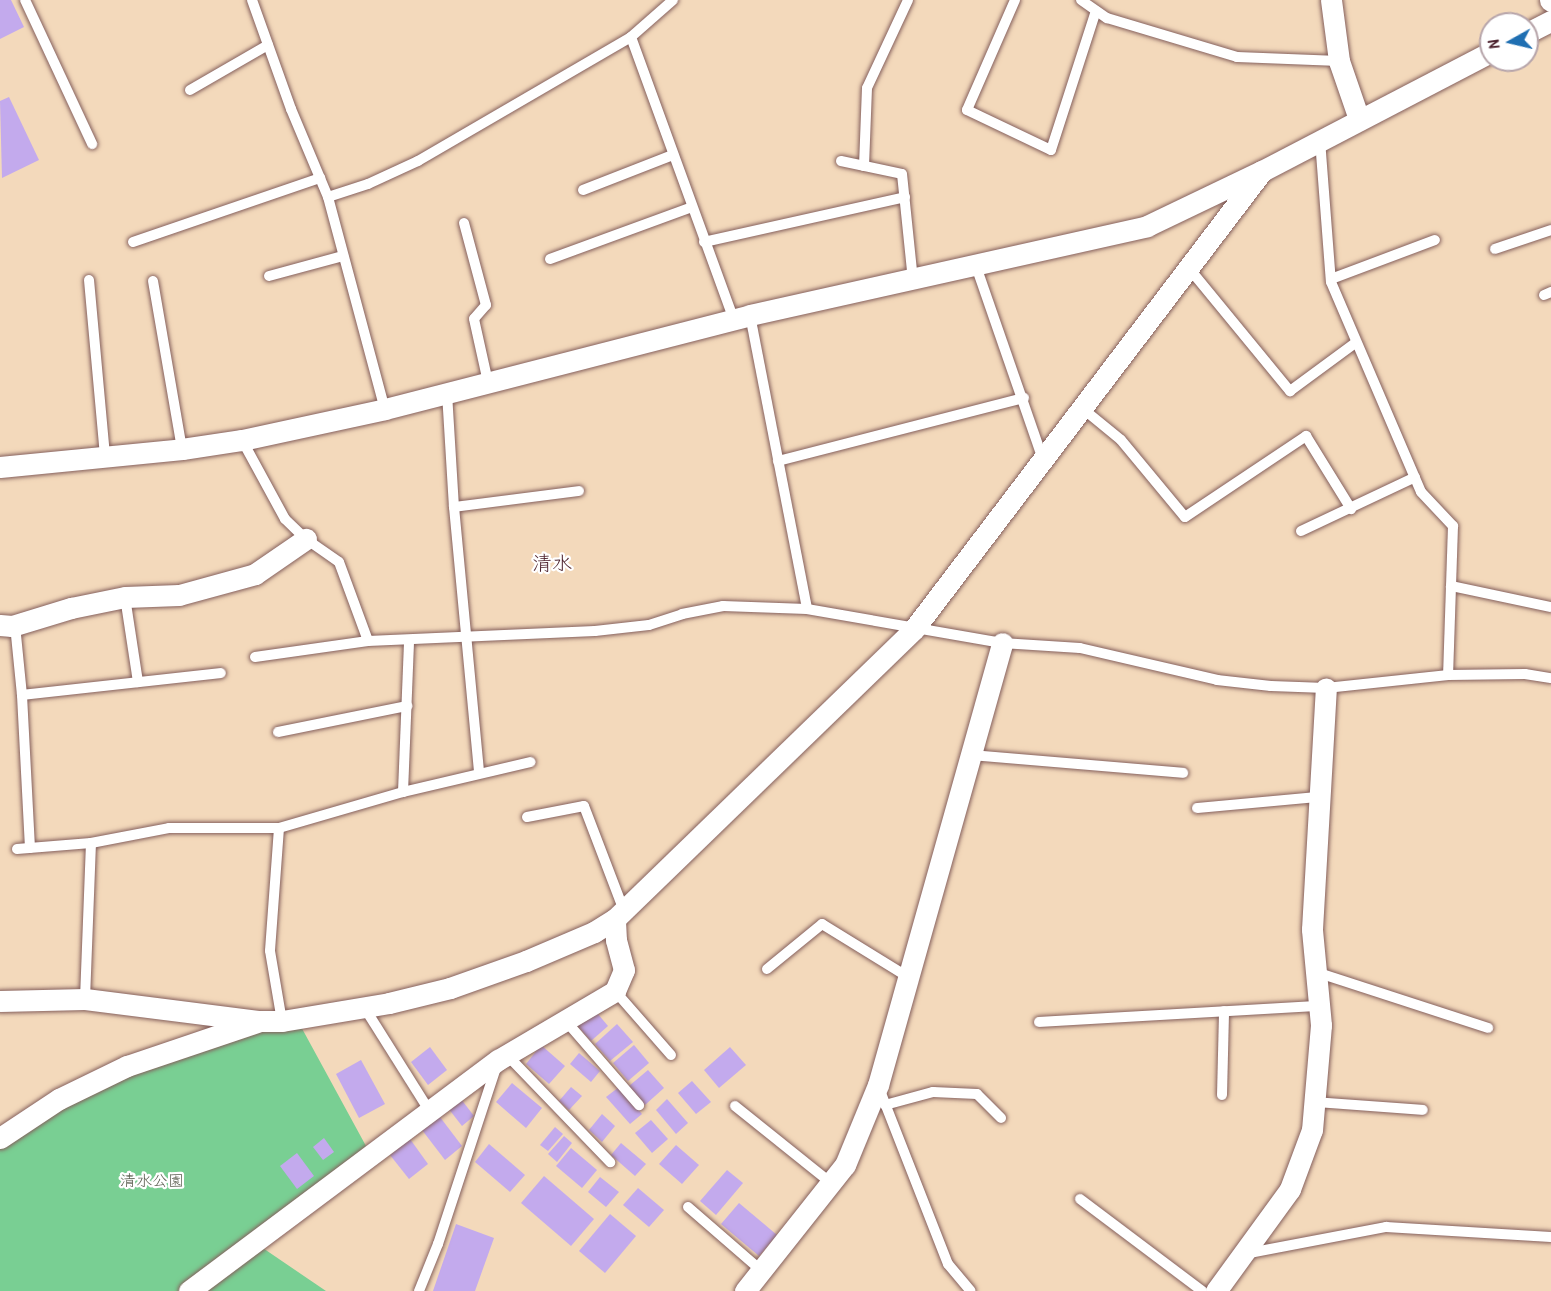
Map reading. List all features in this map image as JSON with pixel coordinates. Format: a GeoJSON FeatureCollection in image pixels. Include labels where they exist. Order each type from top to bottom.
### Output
{"type":"FeatureCollection","features":[{"type":"Feature","properties":{"kind":"street"},"geometry":{"type":"LineString","coordinates":[[1331,0],[1339,61],[1359,119]]}},
{"type":"Feature","properties":{"kind":"street"},"geometry":{"type":"LineString","coordinates":[[0,467],[182,449],[242,440],[385,409],[742,318],[1147,225],[1262,171],[1479,57]]}},
{"type":"Feature","properties":{"kind":"street"},"geometry":{"type":"LineString","coordinates":[[0,1001],[85,999],[260,1021],[282,1021],[364,1007],[461,984],[594,932],[619,915],[914,629],[1262,171]]}},
{"type":"Feature","properties":{"kind":"street"},"geometry":{"type":"LineString","coordinates":[[8,626],[71,608],[125,597],[179,595],[255,574],[306,539]]}},
{"type":"Feature","properties":{"kind":"street"},"geometry":{"type":"LineString","coordinates":[[745,1291],[845,1165],[881,1095],[908,976],[1002,643]]}},
{"type":"Feature","properties":{"kind":"street"},"geometry":{"type":"LineString","coordinates":[[1216,1291],[1290,1189],[1312,1130],[1322,1025],[1312,929],[1326,688]]}},
{"type":"Feature","properties":{"kind":"street"},"geometry":{"type":"LineString","coordinates":[[189,1291],[503,1058],[615,991],[624,970],[616,940],[619,915]]}},
{"type":"Feature","properties":{"kind":"street"},"geometry":{"type":"LineString","coordinates":[[0,1138],[59,1099],[128,1066],[207,1037],[248,1027],[260,1021]]}},
{"type":"Feature","properties":{"kind":"lane"},"geometry":{"type":"LineString","coordinates":[[25,0],[92,144]]}},
{"type":"Feature","properties":{"kind":"lane"},"geometry":{"type":"LineString","coordinates":[[252,0],[328,197],[385,409]]}},
{"type":"Feature","properties":{"kind":"lane"},"geometry":{"type":"LineString","coordinates":[[328,197],[368,184],[418,161],[632,37],[674,0]]}},
{"type":"Feature","properties":{"kind":"lane"},"geometry":{"type":"LineString","coordinates":[[864,166],[867,88],[908,0]]}},
{"type":"Feature","properties":{"kind":"lane"},"geometry":{"type":"LineString","coordinates":[[1016,0],[967,110],[1052,150],[1096,11]]}},
{"type":"Feature","properties":{"kind":"lane"},"geometry":{"type":"LineString","coordinates":[[1081,0],[1107,18],[1237,57],[1339,61]]}},
{"type":"Feature","properties":{"kind":"lane"},"geometry":{"type":"LineString","coordinates":[[632,37],[704,242],[742,318],[778,461],[807,609]]}},
{"type":"Feature","properties":{"kind":"lane"},"geometry":{"type":"LineString","coordinates":[[190,90],[268,45]]}},
{"type":"Feature","properties":{"kind":"lane"},"geometry":{"type":"LineString","coordinates":[[1320,139],[1331,279],[1355,343],[1421,492],[1454,526],[1448,675]]}},
{"type":"Feature","properties":{"kind":"lane"},"geometry":{"type":"LineString","coordinates":[[583,190],[673,155]]}},
{"type":"Feature","properties":{"kind":"lane"},"geometry":{"type":"LineString","coordinates":[[841,161],[902,174],[913,280]]}},
{"type":"Feature","properties":{"kind":"lane"},"geometry":{"type":"LineString","coordinates":[[133,242],[320,178]]}},
{"type":"Feature","properties":{"kind":"lane"},"geometry":{"type":"LineString","coordinates":[[704,242],[905,197]]}},
{"type":"Feature","properties":{"kind":"lane"},"geometry":{"type":"LineString","coordinates":[[550,259],[692,207]]}},
{"type":"Feature","properties":{"kind":"lane"},"geometry":{"type":"LineString","coordinates":[[464,223],[486,305],[474,319],[488,382]]}},
{"type":"Feature","properties":{"kind":"lane"},"geometry":{"type":"LineString","coordinates":[[1495,249],[1551,230]]}},
{"type":"Feature","properties":{"kind":"lane"},"geometry":{"type":"LineString","coordinates":[[1331,279],[1435,240]]}},
{"type":"Feature","properties":{"kind":"lane"},"geometry":{"type":"LineString","coordinates":[[269,276],[344,256]]}},
{"type":"Feature","properties":{"kind":"lane"},"geometry":{"type":"LineString","coordinates":[[976,266],[1024,398],[1043,459]]}},
{"type":"Feature","properties":{"kind":"lane"},"geometry":{"type":"LineString","coordinates":[[1188,267],[1290,391],[1355,343]]}},
{"type":"Feature","properties":{"kind":"lane"},"geometry":{"type":"LineString","coordinates":[[89,280],[105,457]]}},
{"type":"Feature","properties":{"kind":"lane"},"geometry":{"type":"LineString","coordinates":[[153,281],[182,449]]}},
{"type":"Feature","properties":{"kind":"lane"},"geometry":{"type":"LineString","coordinates":[[447,393],[454,507],[479,773]]}},
{"type":"Feature","properties":{"kind":"lane"},"geometry":{"type":"LineString","coordinates":[[778,461],[1024,398]]}},
{"type":"Feature","properties":{"kind":"lane"},"geometry":{"type":"LineString","coordinates":[[1082,408],[1121,440],[1185,517],[1306,436],[1351,509]]}},
{"type":"Feature","properties":{"kind":"lane"},"geometry":{"type":"LineString","coordinates":[[242,440],[285,519],[306,539],[339,562],[368,641]]}},
{"type":"Feature","properties":{"kind":"lane"},"geometry":{"type":"LineString","coordinates":[[1301,531],[1415,477]]}},
{"type":"Feature","properties":{"kind":"lane"},"geometry":{"type":"LineString","coordinates":[[454,507],[579,491]]}},
{"type":"Feature","properties":{"kind":"lane"},"geometry":{"type":"LineString","coordinates":[[1451,586],[1551,607]]}},
{"type":"Feature","properties":{"kind":"lane"},"geometry":{"type":"LineString","coordinates":[[125,597],[138,682]]}},
{"type":"Feature","properties":{"kind":"lane"},"geometry":{"type":"LineString","coordinates":[[255,657],[368,641],[595,631],[649,625],[682,614],[723,606],[807,609],[1002,643],[1080,648],[1218,681],[1326,688],[1448,675],[1525,674],[1551,678]]}},
{"type":"Feature","properties":{"kind":"lane"},"geometry":{"type":"LineString","coordinates":[[8,626],[22,695],[30,848]]}},
{"type":"Feature","properties":{"kind":"lane"},"geometry":{"type":"LineString","coordinates":[[404,792],[409,640]]}},
{"type":"Feature","properties":{"kind":"lane"},"geometry":{"type":"LineString","coordinates":[[22,695],[221,673]]}},
{"type":"Feature","properties":{"kind":"lane"},"geometry":{"type":"LineString","coordinates":[[278,732],[407,706]]}},
{"type":"Feature","properties":{"kind":"lane"},"geometry":{"type":"LineString","coordinates":[[970,755],[1183,773]]}},
{"type":"Feature","properties":{"kind":"lane"},"geometry":{"type":"LineString","coordinates":[[17,849],[91,843],[169,828],[279,828],[404,792],[531,762]]}},
{"type":"Feature","properties":{"kind":"lane"},"geometry":{"type":"LineString","coordinates":[[1197,808],[1318,797]]}},
{"type":"Feature","properties":{"kind":"lane"},"geometry":{"type":"LineString","coordinates":[[527,817],[584,806],[619,915]]}},
{"type":"Feature","properties":{"kind":"lane"},"geometry":{"type":"LineString","coordinates":[[279,828],[270,951],[282,1021]]}},
{"type":"Feature","properties":{"kind":"lane"},"geometry":{"type":"LineString","coordinates":[[85,999],[91,843]]}},
{"type":"Feature","properties":{"kind":"lane"},"geometry":{"type":"LineString","coordinates":[[767,969],[822,924],[908,976]]}},
{"type":"Feature","properties":{"kind":"lane"},"geometry":{"type":"LineString","coordinates":[[1316,972],[1488,1028]]}},
{"type":"Feature","properties":{"kind":"lane"},"geometry":{"type":"LineString","coordinates":[[615,991],[671,1055]]}},
{"type":"Feature","properties":{"kind":"lane"},"geometry":{"type":"LineString","coordinates":[[1039,1022],[1320,1006]]}},
{"type":"Feature","properties":{"kind":"lane"},"geometry":{"type":"LineString","coordinates":[[364,1007],[429,1112]]}},
{"type":"Feature","properties":{"kind":"lane"},"geometry":{"type":"LineString","coordinates":[[1222,1095],[1224,1011]]}},
{"type":"Feature","properties":{"kind":"lane"},"geometry":{"type":"LineString","coordinates":[[565,1020],[639,1105]]}},
{"type":"Feature","properties":{"kind":"lane"},"geometry":{"type":"LineString","coordinates":[[419,1291],[438,1244],[503,1058],[610,1162]]}},
{"type":"Feature","properties":{"kind":"lane"},"geometry":{"type":"LineString","coordinates":[[971,1291],[948,1264],[881,1095],[933,1092],[977,1094],[1001,1118]]}},
{"type":"Feature","properties":{"kind":"lane"},"geometry":{"type":"LineString","coordinates":[[1315,1102],[1423,1110]]}},
{"type":"Feature","properties":{"kind":"lane"},"geometry":{"type":"LineString","coordinates":[[735,1106],[831,1184]]}},
{"type":"Feature","properties":{"kind":"lane"},"geometry":{"type":"LineString","coordinates":[[1080,1199],[1202,1291]]}},
{"type":"Feature","properties":{"kind":"lane"},"geometry":{"type":"LineString","coordinates":[[688,1207],[762,1271]]}},
{"type":"Feature","properties":{"kind":"lane"},"geometry":{"type":"LineString","coordinates":[[1244,1254],[1386,1227],[1551,1237]]}},
{"type":"Feature","properties":{"kind":"green space","name":"清水公園"},"geometry":{"type":"Polygon","coordinates":[[[299,1023],[366,1146],[248,1238],[326,1291],[0,1291],[0,1141],[100,1083],[199,1044],[299,1023]]]}},
{"type":"Feature","properties":{"kind":"building"},"geometry":{"type":"Polygon","coordinates":[[[0,0],[11,0],[24,27],[0,39],[0,0]]]}},
{"type":"Feature","properties":{"kind":"building"},"geometry":{"type":"Polygon","coordinates":[[[9,97],[39,160],[2,178],[0,101],[9,97]]]}},
{"type":"Feature","properties":{"kind":"building"},"geometry":{"type":"Polygon","coordinates":[[[592,1007],[608,1026],[591,1041],[575,1023],[592,1007]]]}},
{"type":"Feature","properties":{"kind":"building"},"geometry":{"type":"Polygon","coordinates":[[[617,1024],[633,1042],[610,1061],[595,1044],[617,1024]]]}},
{"type":"Feature","properties":{"kind":"building"},"geometry":{"type":"Polygon","coordinates":[[[541,1045],[565,1066],[549,1084],[526,1064],[541,1045]]]}},
{"type":"Feature","properties":{"kind":"building"},"geometry":{"type":"Polygon","coordinates":[[[634,1045],[649,1063],[628,1081],[613,1063],[634,1045]]]}},
{"type":"Feature","properties":{"kind":"building"},"geometry":{"type":"Polygon","coordinates":[[[430,1047],[447,1070],[428,1085],[411,1062],[430,1047]]]}},
{"type":"Feature","properties":{"kind":"building"},"geometry":{"type":"Polygon","coordinates":[[[730,1047],[746,1065],[719,1088],[704,1070],[730,1047]]]}},
{"type":"Feature","properties":{"kind":"building"},"geometry":{"type":"Polygon","coordinates":[[[579,1053],[600,1071],[591,1082],[570,1064],[579,1053]]]}},
{"type":"Feature","properties":{"kind":"building"},"geometry":{"type":"Polygon","coordinates":[[[361,1060],[385,1104],[359,1118],[336,1074],[361,1060]]]}},
{"type":"Feature","properties":{"kind":"building"},"geometry":{"type":"Polygon","coordinates":[[[648,1070],[664,1088],[645,1105],[629,1086],[648,1070]]]}},
{"type":"Feature","properties":{"kind":"building"},"geometry":{"type":"Polygon","coordinates":[[[692,1081],[711,1102],[696,1114],[678,1093],[692,1081]]]}},
{"type":"Feature","properties":{"kind":"building"},"geometry":{"type":"Polygon","coordinates":[[[512,1083],[542,1108],[526,1128],[496,1102],[512,1083]]]}},
{"type":"Feature","properties":{"kind":"building"},"geometry":{"type":"Polygon","coordinates":[[[571,1087],[582,1096],[569,1110],[559,1101],[571,1087]]]}},
{"type":"Feature","properties":{"kind":"building"},"geometry":{"type":"Polygon","coordinates":[[[619,1087],[642,1114],[630,1124],[606,1097],[619,1087]]]}},
{"type":"Feature","properties":{"kind":"building"},"geometry":{"type":"Polygon","coordinates":[[[461,1099],[474,1116],[462,1126],[448,1108],[461,1099]]]}},
{"type":"Feature","properties":{"kind":"building"},"geometry":{"type":"Polygon","coordinates":[[[667,1099],[688,1123],[676,1134],[656,1110],[667,1099]]]}},
{"type":"Feature","properties":{"kind":"building"},"geometry":{"type":"Polygon","coordinates":[[[602,1114],[615,1126],[602,1142],[589,1130],[602,1114]]]}},
{"type":"Feature","properties":{"kind":"building"},"geometry":{"type":"Polygon","coordinates":[[[440,1117],[462,1146],[445,1160],[422,1130],[440,1117]]]}},
{"type":"Feature","properties":{"kind":"building"},"geometry":{"type":"Polygon","coordinates":[[[651,1120],[668,1139],[652,1153],[635,1133],[651,1120]]]}},
{"type":"Feature","properties":{"kind":"building"},"geometry":{"type":"Polygon","coordinates":[[[555,1127],[563,1134],[548,1151],[540,1145],[555,1127]]]}},
{"type":"Feature","properties":{"kind":"building"},"geometry":{"type":"Polygon","coordinates":[[[564,1136],[572,1143],[557,1162],[548,1154],[564,1136]]]}},
{"type":"Feature","properties":{"kind":"building"},"geometry":{"type":"Polygon","coordinates":[[[324,1138],[334,1152],[323,1160],[313,1147],[324,1138]]]}},
{"type":"Feature","properties":{"kind":"building"},"geometry":{"type":"Polygon","coordinates":[[[410,1139],[428,1164],[409,1179],[390,1155],[410,1139]]]}},
{"type":"Feature","properties":{"kind":"building"},"geometry":{"type":"Polygon","coordinates":[[[621,1143],[646,1164],[635,1176],[611,1155],[621,1143]]]}},
{"type":"Feature","properties":{"kind":"building"},"geometry":{"type":"Polygon","coordinates":[[[489,1144],[525,1175],[510,1192],[475,1162],[489,1144]]]}},
{"type":"Feature","properties":{"kind":"building"},"geometry":{"type":"Polygon","coordinates":[[[676,1145],[699,1165],[682,1184],[659,1164],[676,1145]]]}},
{"type":"Feature","properties":{"kind":"building"},"geometry":{"type":"Polygon","coordinates":[[[571,1148],[597,1170],[582,1188],[556,1166],[571,1148]]]}},
{"type":"Feature","properties":{"kind":"building"},"geometry":{"type":"Polygon","coordinates":[[[297,1153],[314,1176],[297,1189],[280,1166],[297,1153]]]}},
{"type":"Feature","properties":{"kind":"building"},"geometry":{"type":"Polygon","coordinates":[[[727,1170],[743,1183],[716,1215],[700,1201],[727,1170]]]}},
{"type":"Feature","properties":{"kind":"building"},"geometry":{"type":"Polygon","coordinates":[[[544,1176],[594,1219],[571,1246],[521,1203],[544,1176]]]}},
{"type":"Feature","properties":{"kind":"building"},"geometry":{"type":"Polygon","coordinates":[[[600,1177],[619,1192],[606,1207],[588,1192],[600,1177]]]}},
{"type":"Feature","properties":{"kind":"building"},"geometry":{"type":"Polygon","coordinates":[[[638,1188],[664,1210],[649,1227],[623,1205],[638,1188]]]}},
{"type":"Feature","properties":{"kind":"building"},"geometry":{"type":"Polygon","coordinates":[[[739,1203],[777,1235],[759,1256],[721,1224],[739,1203]]]}},
{"type":"Feature","properties":{"kind":"building"},"geometry":{"type":"Polygon","coordinates":[[[610,1214],[636,1236],[605,1273],[579,1251],[610,1214]]]}},
{"type":"Feature","properties":{"kind":"building"},"geometry":{"type":"Polygon","coordinates":[[[456,1224],[494,1238],[475,1291],[433,1291],[456,1224]]]}},
{"type":"Feature","properties":{"kind":"district","name":"清水"},"geometry":{"type":"Point","coordinates":[552,562]}}]}
